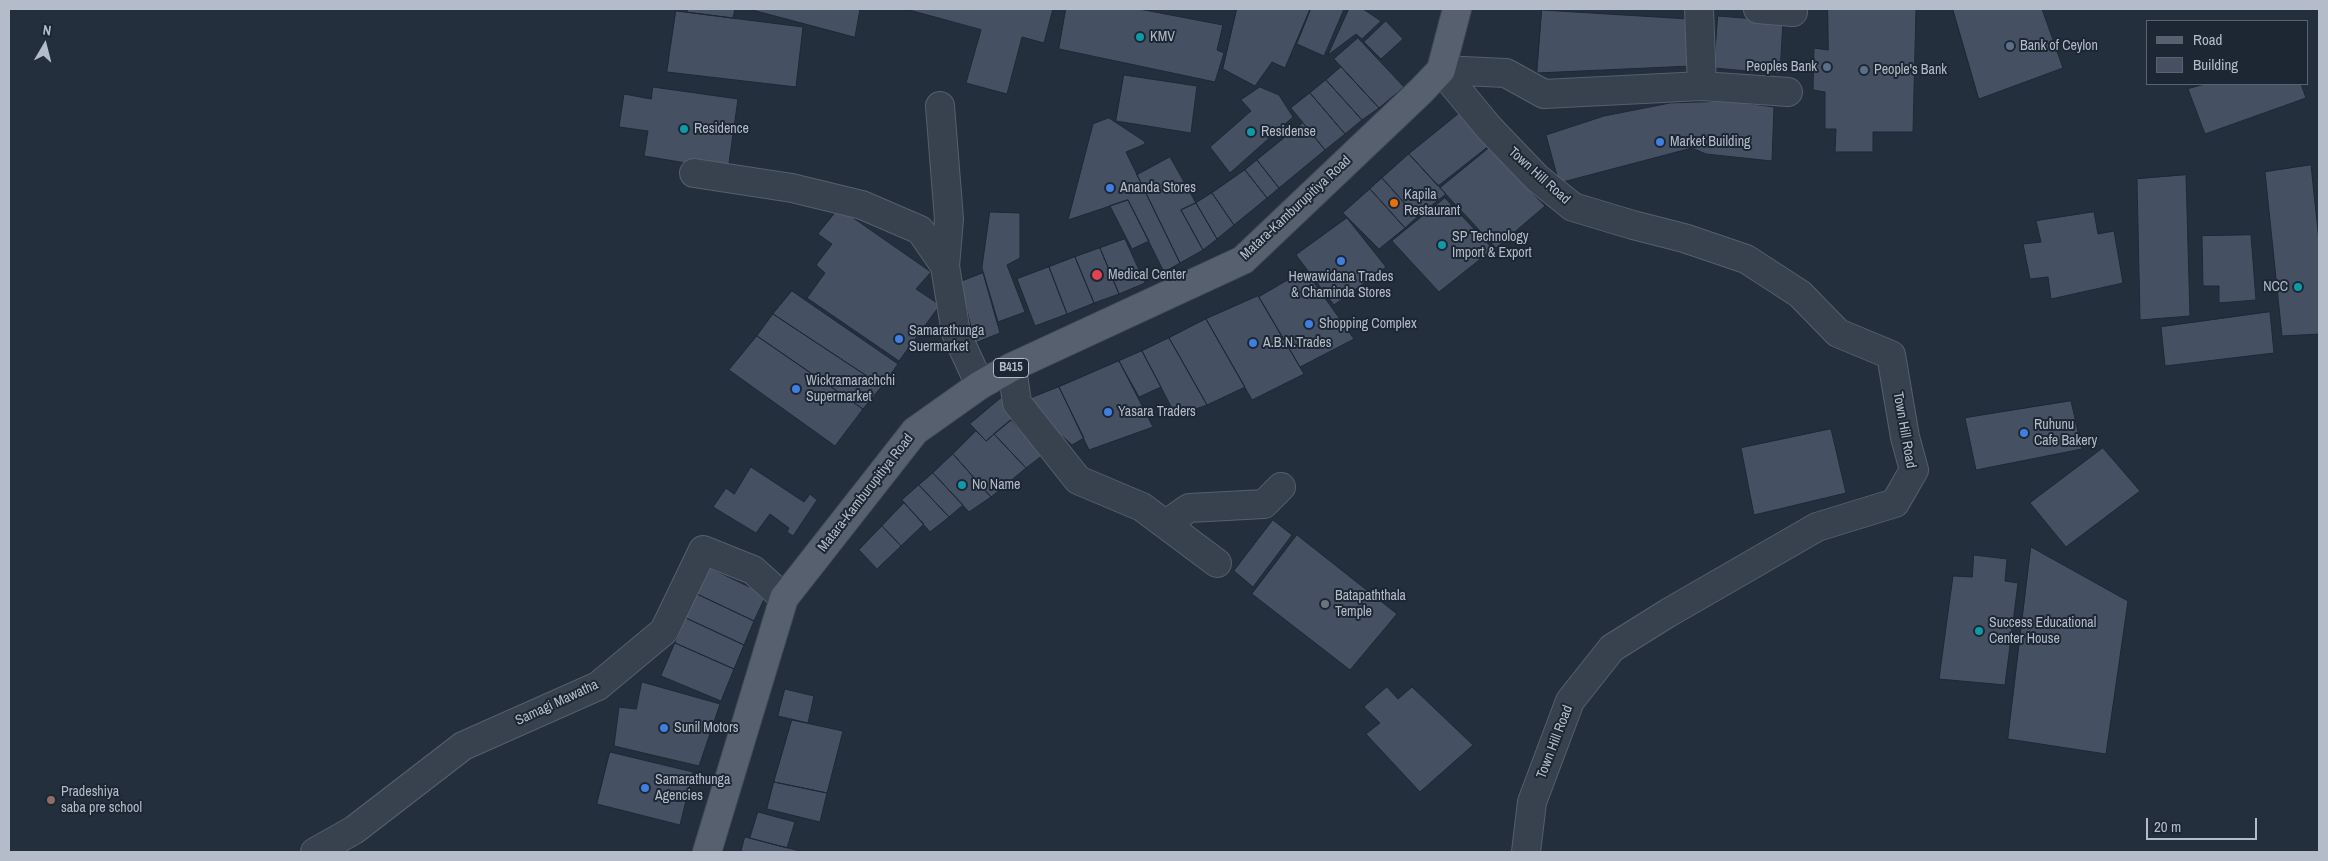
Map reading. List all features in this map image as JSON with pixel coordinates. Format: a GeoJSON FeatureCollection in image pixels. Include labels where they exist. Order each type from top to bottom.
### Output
{"type":"FeatureCollection","features":[{"type":"Feature","properties":{"kind":"main road","name":"Matara-Kamburupitiya Road"},"geometry":{"type":"LineString","coordinates":[[707,852],[784,598],[915,431],[980,385],[1012,367],[1243,260],[1421,91],[1440,70],[1457,9]]}},
{"type":"Feature","properties":{"kind":"street"},"geometry":{"type":"LineString","coordinates":[[1699,9],[1702,86]]}},
{"type":"Feature","properties":{"kind":"street"},"geometry":{"type":"LineString","coordinates":[[1758,9],[1793,12]]}},
{"type":"Feature","properties":{"kind":"street"},"geometry":{"type":"LineString","coordinates":[[1440,70],[1506,73],[1544,94],[1702,86],[1788,92]]}},
{"type":"Feature","properties":{"kind":"street","name":"Town Hill Road"},"geometry":{"type":"LineString","coordinates":[[1440,70],[1490,129],[1537,178],[1573,207],[1633,226],[1684,238],[1746,259],[1800,294],[1838,333],[1891,355],[1905,437],[1914,470],[1896,503],[1817,527],[1668,613],[1612,648],[1570,701],[1532,802],[1526,852]]}},
{"type":"Feature","properties":{"kind":"street"},"geometry":{"type":"LineString","coordinates":[[940,106],[949,219],[945,266],[956,333],[980,385]]}},
{"type":"Feature","properties":{"kind":"street"},"geometry":{"type":"LineString","coordinates":[[694,173],[792,188],[862,205],[920,230],[945,266]]}},
{"type":"Feature","properties":{"kind":"street"},"geometry":{"type":"LineString","coordinates":[[1012,367],[1017,403],[1078,480],[1142,507],[1217,563]]}},
{"type":"Feature","properties":{"kind":"street"},"geometry":{"type":"LineString","coordinates":[[1166,524],[1189,508],[1264,504],[1281,487]]}},
{"type":"Feature","properties":{"kind":"street","name":"Samagi Mawatha"},"geometry":{"type":"LineString","coordinates":[[315,852],[354,830],[463,746],[598,686],[664,631],[704,550],[753,570],[784,598]]}},
{"type":"Feature","properties":{"kind":"building"},"geometry":{"type":"Polygon","coordinates":[[[688,9],[735,9],[733,18],[687,12],[688,9]]]}},
{"type":"Feature","properties":{"kind":"building"},"geometry":{"type":"Polygon","coordinates":[[[749,9],[860,9],[855,37],[749,9]]]}},
{"type":"Feature","properties":{"kind":"building"},"geometry":{"type":"Polygon","coordinates":[[[906,9],[1053,9],[1044,43],[1022,37],[1007,94],[966,83],[981,30],[906,9]]]}},
{"type":"Feature","properties":{"kind":"building","name":"KMV"},"geometry":{"type":"Polygon","coordinates":[[[1066,9],[1139,9],[1223,25],[1217,50],[1224,53],[1215,82],[1059,49],[1066,9]]]}},
{"type":"Feature","properties":{"kind":"building"},"geometry":{"type":"Polygon","coordinates":[[[1237,9],[1310,9],[1285,68],[1272,62],[1255,86],[1223,69],[1237,9]]]}},
{"type":"Feature","properties":{"kind":"building"},"geometry":{"type":"Polygon","coordinates":[[[1311,9],[1344,9],[1324,56],[1297,44],[1311,9]]]}},
{"type":"Feature","properties":{"kind":"building"},"geometry":{"type":"Polygon","coordinates":[[[1349,9],[1363,9],[1381,21],[1362,39],[1356,34],[1328,55],[1349,9]]]}},
{"type":"Feature","properties":{"kind":"building","name":"People's Bank"},"geometry":{"type":"Polygon","coordinates":[[[1828,9],[1916,9],[1913,132],[1873,132],[1873,152],[1835,152],[1836,129],[1825,129],[1825,92],[1813,90],[1814,48],[1828,50],[1828,9]]]}},
{"type":"Feature","properties":{"kind":"building","name":"Bank of Ceylon"},"geometry":{"type":"Polygon","coordinates":[[[1953,9],[2042,9],[2063,68],[1979,99],[1953,9]]]}},
{"type":"Feature","properties":{"kind":"building"},"geometry":{"type":"Polygon","coordinates":[[[1542,10],[1689,19],[1691,66],[1537,73],[1542,10]]]}},
{"type":"Feature","properties":{"kind":"building"},"geometry":{"type":"Polygon","coordinates":[[[676,11],[803,27],[796,87],[667,72],[676,11]]]}},
{"type":"Feature","properties":{"kind":"building"},"geometry":{"type":"Polygon","coordinates":[[[1718,16],[1783,21],[1780,74],[1714,68],[1718,16]]]}},
{"type":"Feature","properties":{"kind":"building"},"geometry":{"type":"Polygon","coordinates":[[[1386,21],[1403,39],[1381,59],[1364,42],[1386,21]]]}},
{"type":"Feature","properties":{"kind":"building"},"geometry":{"type":"Polygon","coordinates":[[[1358,38],[1404,87],[1379,108],[1334,59],[1358,38]]]}},
{"type":"Feature","properties":{"kind":"building"},"geometry":{"type":"Polygon","coordinates":[[[1341,67],[1379,108],[1362,120],[1326,80],[1341,67]]]}},
{"type":"Feature","properties":{"kind":"building","name":"KMV"},"geometry":{"type":"Polygon","coordinates":[[[1124,75],[1197,86],[1191,133],[1116,121],[1124,75]]]}},
{"type":"Feature","properties":{"kind":"building"},"geometry":{"type":"Polygon","coordinates":[[[1326,80],[1362,120],[1345,134],[1310,93],[1326,80]]]}},
{"type":"Feature","properties":{"kind":"building"},"geometry":{"type":"Polygon","coordinates":[[[2202,85],[2301,85],[2306,98],[2205,134],[2188,89],[2202,85]]]}},
{"type":"Feature","properties":{"kind":"building","name":"Residence"},"geometry":{"type":"Polygon","coordinates":[[[653,87],[738,99],[728,170],[644,156],[648,131],[619,127],[624,94],[651,99],[653,87]]]}},
{"type":"Feature","properties":{"kind":"building","name":"Residense"},"geometry":{"type":"Polygon","coordinates":[[[1260,87],[1279,95],[1293,117],[1230,173],[1210,147],[1251,111],[1241,100],[1260,87]]]}},
{"type":"Feature","properties":{"kind":"building"},"geometry":{"type":"Polygon","coordinates":[[[1310,93],[1345,134],[1325,150],[1291,108],[1310,93]]]}},
{"type":"Feature","properties":{"kind":"building","name":"Market Building"},"geometry":{"type":"Polygon","coordinates":[[[1729,101],[1774,107],[1772,161],[1706,154],[1692,148],[1559,183],[1546,135],[1604,116],[1670,103],[1729,101]]]}},
{"type":"Feature","properties":{"kind":"building"},"geometry":{"type":"Polygon","coordinates":[[[1462,111],[1490,145],[1438,186],[1409,154],[1462,111]]]}},
{"type":"Feature","properties":{"kind":"building","name":"Ananda Stores"},"geometry":{"type":"Polygon","coordinates":[[[1109,118],[1144,141],[1145,144],[1126,152],[1180,263],[1164,272],[1128,200],[1068,220],[1093,124],[1109,118]]]}},
{"type":"Feature","properties":{"kind":"building"},"geometry":{"type":"Polygon","coordinates":[[[1303,123],[1325,150],[1279,188],[1257,160],[1303,123]]]}},
{"type":"Feature","properties":{"kind":"building"},"geometry":{"type":"Polygon","coordinates":[[[1489,148],[1545,206],[1496,248],[1440,188],[1489,148]]]}},
{"type":"Feature","properties":{"kind":"building"},"geometry":{"type":"Polygon","coordinates":[[[1409,154],[1446,194],[1417,217],[1382,178],[1409,154]]]}},
{"type":"Feature","properties":{"kind":"building"},"geometry":{"type":"Polygon","coordinates":[[[1170,157],[1196,203],[1181,210],[1203,250],[1180,263],[1137,175],[1170,157]]]}},
{"type":"Feature","properties":{"kind":"building"},"geometry":{"type":"Polygon","coordinates":[[[1257,160],[1279,188],[1267,198],[1245,170],[1257,160]]]}},
{"type":"Feature","properties":{"kind":"building","name":"NCC"},"geometry":{"type":"Polygon","coordinates":[[[2311,165],[2319,241],[2319,334],[2282,336],[2265,172],[2311,165]]]}},
{"type":"Feature","properties":{"kind":"building"},"geometry":{"type":"Polygon","coordinates":[[[1245,170],[1267,198],[1234,225],[1212,193],[1245,170]]]}},
{"type":"Feature","properties":{"kind":"building"},"geometry":{"type":"Polygon","coordinates":[[[2186,175],[2190,316],[2140,320],[2137,179],[2186,175]]]}},
{"type":"Feature","properties":{"kind":"building","name":"Kapila Restaurant"},"geometry":{"type":"Polygon","coordinates":[[[1382,178],[1417,217],[1405,228],[1370,189],[1382,178]]]}},
{"type":"Feature","properties":{"kind":"building"},"geometry":{"type":"Polygon","coordinates":[[[1370,189],[1405,228],[1379,249],[1343,213],[1370,189]]]}},
{"type":"Feature","properties":{"kind":"building"},"geometry":{"type":"Polygon","coordinates":[[[1212,193],[1234,225],[1217,239],[1196,203],[1212,193]]]}},
{"type":"Feature","properties":{"kind":"building","name":"SP Technology Import & Export"},"geometry":{"type":"Polygon","coordinates":[[[1445,198],[1493,249],[1439,292],[1392,241],[1445,198]]]}},
{"type":"Feature","properties":{"kind":"building"},"geometry":{"type":"Polygon","coordinates":[[[1128,200],[1149,241],[1132,249],[1110,206],[1128,200]]]}},
{"type":"Feature","properties":{"kind":"building"},"geometry":{"type":"Polygon","coordinates":[[[1196,203],[1217,239],[1203,250],[1181,210],[1196,203]]]}},
{"type":"Feature","properties":{"kind":"building"},"geometry":{"type":"Polygon","coordinates":[[[839,208],[931,272],[916,289],[940,305],[899,361],[807,298],[825,273],[816,265],[832,244],[818,234],[839,208]]]}},
{"type":"Feature","properties":{"kind":"building"},"geometry":{"type":"Polygon","coordinates":[[[990,212],[1020,213],[1020,258],[1007,265],[1025,312],[998,322],[982,268],[990,212]]]}},
{"type":"Feature","properties":{"kind":"building"},"geometry":{"type":"Polygon","coordinates":[[[2094,212],[2098,234],[2114,231],[2123,283],[2051,299],[2048,277],[2030,279],[2023,244],[2041,242],[2036,221],[2094,212]]]}},
{"type":"Feature","properties":{"kind":"building","name":"Hewawidana Trades & Chaminda Stores"},"geometry":{"type":"Polygon","coordinates":[[[1347,218],[1386,267],[1334,305],[1296,255],[1347,218]]]}},
{"type":"Feature","properties":{"kind":"building","name":"NCC"},"geometry":{"type":"Polygon","coordinates":[[[2251,235],[2256,300],[2219,303],[2219,286],[2203,286],[2202,236],[2251,235]]]}},
{"type":"Feature","properties":{"kind":"building"},"geometry":{"type":"Polygon","coordinates":[[[1125,239],[1145,283],[1119,294],[1100,248],[1125,239]]]}},
{"type":"Feature","properties":{"kind":"building","name":"Medical Center"},"geometry":{"type":"Polygon","coordinates":[[[1100,248],[1119,294],[1094,303],[1075,257],[1100,248]]]}},
{"type":"Feature","properties":{"kind":"building"},"geometry":{"type":"Polygon","coordinates":[[[1075,257],[1094,303],[1067,314],[1049,267],[1075,257]]]}},
{"type":"Feature","properties":{"kind":"building"},"geometry":{"type":"Polygon","coordinates":[[[1049,267],[1067,314],[1035,326],[1017,279],[1049,267]]]}},
{"type":"Feature","properties":{"kind":"building","name":"Shopping Complex"},"geometry":{"type":"Polygon","coordinates":[[[1305,270],[1354,339],[1300,367],[1259,297],[1305,270]]]}},
{"type":"Feature","properties":{"kind":"building"},"geometry":{"type":"Polygon","coordinates":[[[983,273],[1000,333],[975,343],[960,282],[983,273]]]}},
{"type":"Feature","properties":{"kind":"building"},"geometry":{"type":"Polygon","coordinates":[[[792,291],[898,364],[882,386],[773,314],[792,291]]]}},
{"type":"Feature","properties":{"kind":"building","name":"A.B.N.Trades"},"geometry":{"type":"Polygon","coordinates":[[[1258,296],[1304,374],[1252,400],[1206,319],[1258,296]]]}},
{"type":"Feature","properties":{"kind":"building","name":"NCC"},"geometry":{"type":"Polygon","coordinates":[[[2270,312],[2274,353],[2165,366],[2161,327],[2270,312]]]}},
{"type":"Feature","properties":{"kind":"building"},"geometry":{"type":"Polygon","coordinates":[[[773,314],[882,386],[863,409],[757,336],[773,314]]]}},
{"type":"Feature","properties":{"kind":"building"},"geometry":{"type":"Polygon","coordinates":[[[1206,319],[1245,387],[1207,405],[1169,338],[1206,319]]]}},
{"type":"Feature","properties":{"kind":"building","name":"Wickramarachchi Supermarket"},"geometry":{"type":"Polygon","coordinates":[[[757,336],[863,409],[835,446],[729,370],[757,336]]]}},
{"type":"Feature","properties":{"kind":"building"},"geometry":{"type":"Polygon","coordinates":[[[1169,338],[1207,405],[1176,416],[1142,351],[1169,338]]]}},
{"type":"Feature","properties":{"kind":"building"},"geometry":{"type":"Polygon","coordinates":[[[1142,351],[1161,387],[1139,397],[1119,361],[1142,351]]]}},
{"type":"Feature","properties":{"kind":"building","name":"Yasara Traders"},"geometry":{"type":"Polygon","coordinates":[[[1119,361],[1153,427],[1089,450],[1059,387],[1119,361]]]}},
{"type":"Feature","properties":{"kind":"building"},"geometry":{"type":"Polygon","coordinates":[[[1059,387],[1084,438],[1072,445],[1039,415],[1031,398],[1059,387]]]}},
{"type":"Feature","properties":{"kind":"building"},"geometry":{"type":"Polygon","coordinates":[[[1001,398],[1016,416],[986,441],[970,424],[1001,398]]]}},
{"type":"Feature","properties":{"kind":"building","name":"Ruhunu Cafe Bakery"},"geometry":{"type":"Polygon","coordinates":[[[2071,401],[2082,449],[1976,470],[1965,418],[2071,401]]]}},
{"type":"Feature","properties":{"kind":"building"},"geometry":{"type":"Polygon","coordinates":[[[1011,420],[1043,455],[1026,468],[994,434],[1011,420]]]}},
{"type":"Feature","properties":{"kind":"building"},"geometry":{"type":"Polygon","coordinates":[[[1831,429],[1846,493],[1754,515],[1741,448],[1831,429]]]}},
{"type":"Feature","properties":{"kind":"building"},"geometry":{"type":"Polygon","coordinates":[[[976,431],[986,441],[994,434],[1026,468],[991,497],[953,454],[976,431]]]}},
{"type":"Feature","properties":{"kind":"building"},"geometry":{"type":"Polygon","coordinates":[[[2103,448],[2140,491],[2066,547],[2030,503],[2103,448]]]}},
{"type":"Feature","properties":{"kind":"building","name":"No Name"},"geometry":{"type":"Polygon","coordinates":[[[953,454],[991,497],[969,512],[933,473],[953,454]]]}},
{"type":"Feature","properties":{"kind":"building"},"geometry":{"type":"Polygon","coordinates":[[[751,467],[804,502],[810,494],[817,500],[793,536],[787,532],[789,528],[770,514],[756,533],[713,507],[726,488],[734,494],[751,467]]]}},
{"type":"Feature","properties":{"kind":"building"},"geometry":{"type":"Polygon","coordinates":[[[933,473],[963,505],[949,517],[919,485],[933,473]]]}},
{"type":"Feature","properties":{"kind":"building"},"geometry":{"type":"Polygon","coordinates":[[[919,485],[949,517],[930,532],[902,500],[919,485]]]}},
{"type":"Feature","properties":{"kind":"building"},"geometry":{"type":"Polygon","coordinates":[[[904,503],[924,524],[901,546],[882,526],[904,503]]]}},
{"type":"Feature","properties":{"kind":"building"},"geometry":{"type":"Polygon","coordinates":[[[1273,520],[1292,535],[1253,587],[1234,571],[1273,520]]]}},
{"type":"Feature","properties":{"kind":"building"},"geometry":{"type":"Polygon","coordinates":[[[882,526],[901,546],[877,569],[859,550],[882,526]]]}},
{"type":"Feature","properties":{"kind":"building","name":"Batapaththala Temple"},"geometry":{"type":"Polygon","coordinates":[[[1297,535],[1397,614],[1350,670],[1252,594],[1297,535]]]}},
{"type":"Feature","properties":{"kind":"building"},"geometry":{"type":"Polygon","coordinates":[[[2031,547],[2128,601],[2106,754],[2008,739],[2031,547]]]}},
{"type":"Feature","properties":{"kind":"building","name":"Success Educational Center House"},"geometry":{"type":"Polygon","coordinates":[[[1974,555],[2007,559],[2005,581],[2018,583],[2005,685],[1939,679],[1953,576],[1972,577],[1974,555]]]}},
{"type":"Feature","properties":{"kind":"building"},"geometry":{"type":"Polygon","coordinates":[[[708,567],[766,595],[754,621],[697,594],[708,567]]]}},
{"type":"Feature","properties":{"kind":"building"},"geometry":{"type":"Polygon","coordinates":[[[697,594],[754,621],[744,645],[686,618],[697,594]]]}},
{"type":"Feature","properties":{"kind":"building"},"geometry":{"type":"Polygon","coordinates":[[[686,618],[744,645],[734,669],[675,643],[686,618]]]}},
{"type":"Feature","properties":{"kind":"building"},"geometry":{"type":"Polygon","coordinates":[[[675,643],[734,669],[721,701],[661,676],[675,643]]]}},
{"type":"Feature","properties":{"kind":"building","name":"Sunil Motors"},"geometry":{"type":"Polygon","coordinates":[[[642,682],[720,704],[699,766],[614,746],[619,707],[636,709],[642,682]]]}},
{"type":"Feature","properties":{"kind":"building"},"geometry":{"type":"Polygon","coordinates":[[[1387,687],[1398,699],[1412,687],[1473,745],[1420,792],[1366,734],[1380,723],[1364,707],[1387,687]]]}},
{"type":"Feature","properties":{"kind":"building"},"geometry":{"type":"Polygon","coordinates":[[[785,689],[814,696],[808,723],[778,716],[785,689]]]}},
{"type":"Feature","properties":{"kind":"building"},"geometry":{"type":"Polygon","coordinates":[[[792,720],[843,731],[827,793],[774,782],[792,720]]]}},
{"type":"Feature","properties":{"kind":"building","name":"Samarathunga Agencies"},"geometry":{"type":"Polygon","coordinates":[[[610,752],[693,772],[680,825],[597,804],[610,752]]]}},
{"type":"Feature","properties":{"kind":"building"},"geometry":{"type":"Polygon","coordinates":[[[774,782],[827,793],[820,822],[767,809],[774,782]]]}},
{"type":"Feature","properties":{"kind":"building"},"geometry":{"type":"Polygon","coordinates":[[[758,812],[795,822],[787,848],[750,838],[758,812]]]}},
{"type":"Feature","properties":{"kind":"building"},"geometry":{"type":"Polygon","coordinates":[[[745,837],[804,852],[741,852],[745,837]]]}},
{"type":"Feature","properties":{"kind":"place","name":"KMV"},"geometry":{"type":"Point","coordinates":[1140,37]}},
{"type":"Feature","properties":{"kind":"place","name":"Bank of Ceylon"},"geometry":{"type":"Point","coordinates":[2010,46]}},
{"type":"Feature","properties":{"kind":"place","name":"Peoples Bank"},"geometry":{"type":"Point","coordinates":[1827,67]}},
{"type":"Feature","properties":{"kind":"place","name":"People's Bank"},"geometry":{"type":"Point","coordinates":[1864,70]}},
{"type":"Feature","properties":{"kind":"place","name":"Residence"},"geometry":{"type":"Point","coordinates":[684,129]}},
{"type":"Feature","properties":{"kind":"place","name":"Residense"},"geometry":{"type":"Point","coordinates":[1251,132]}},
{"type":"Feature","properties":{"kind":"place","name":"Market Building"},"geometry":{"type":"Point","coordinates":[1660,142]}},
{"type":"Feature","properties":{"kind":"place","name":"Ananda Stores"},"geometry":{"type":"Point","coordinates":[1110,188]}},
{"type":"Feature","properties":{"kind":"place","name":"Kapila Restaurant"},"geometry":{"type":"Point","coordinates":[1394,203]}},
{"type":"Feature","properties":{"kind":"place","name":"SP Technology Import & Export"},"geometry":{"type":"Point","coordinates":[1442,245]}},
{"type":"Feature","properties":{"kind":"place","name":"Hewawidana Trades & Chaminda Stores"},"geometry":{"type":"Point","coordinates":[1341,261]}},
{"type":"Feature","properties":{"kind":"place","name":"Medical Center"},"geometry":{"type":"Point","coordinates":[1097,275]}},
{"type":"Feature","properties":{"kind":"place","name":"NCC"},"geometry":{"type":"Point","coordinates":[2298,287]}},
{"type":"Feature","properties":{"kind":"place","name":"Shopping Complex"},"geometry":{"type":"Point","coordinates":[1309,324]}},
{"type":"Feature","properties":{"kind":"place","name":"Samarathunga Suermarket"},"geometry":{"type":"Point","coordinates":[899,339]}},
{"type":"Feature","properties":{"kind":"place","name":"A.B.N.Trades"},"geometry":{"type":"Point","coordinates":[1253,343]}},
{"type":"Feature","properties":{"kind":"place","name":"Wickramarachchi Supermarket"},"geometry":{"type":"Point","coordinates":[796,389]}},
{"type":"Feature","properties":{"kind":"place","name":"Yasara Traders"},"geometry":{"type":"Point","coordinates":[1108,412]}},
{"type":"Feature","properties":{"kind":"place","name":"Ruhunu Cafe Bakery"},"geometry":{"type":"Point","coordinates":[2024,433]}},
{"type":"Feature","properties":{"kind":"place","name":"No Name"},"geometry":{"type":"Point","coordinates":[962,485]}},
{"type":"Feature","properties":{"kind":"place","name":"Batapaththala Temple"},"geometry":{"type":"Point","coordinates":[1325,604]}},
{"type":"Feature","properties":{"kind":"place","name":"Success Educational Center House"},"geometry":{"type":"Point","coordinates":[1979,631]}},
{"type":"Feature","properties":{"kind":"place","name":"Sunil Motors"},"geometry":{"type":"Point","coordinates":[664,728]}},
{"type":"Feature","properties":{"kind":"place","name":"Samarathunga Agencies"},"geometry":{"type":"Point","coordinates":[645,788]}},
{"type":"Feature","properties":{"kind":"place","name":"Pradeshiya saba pre school"},"geometry":{"type":"Point","coordinates":[51,800]}}]}
